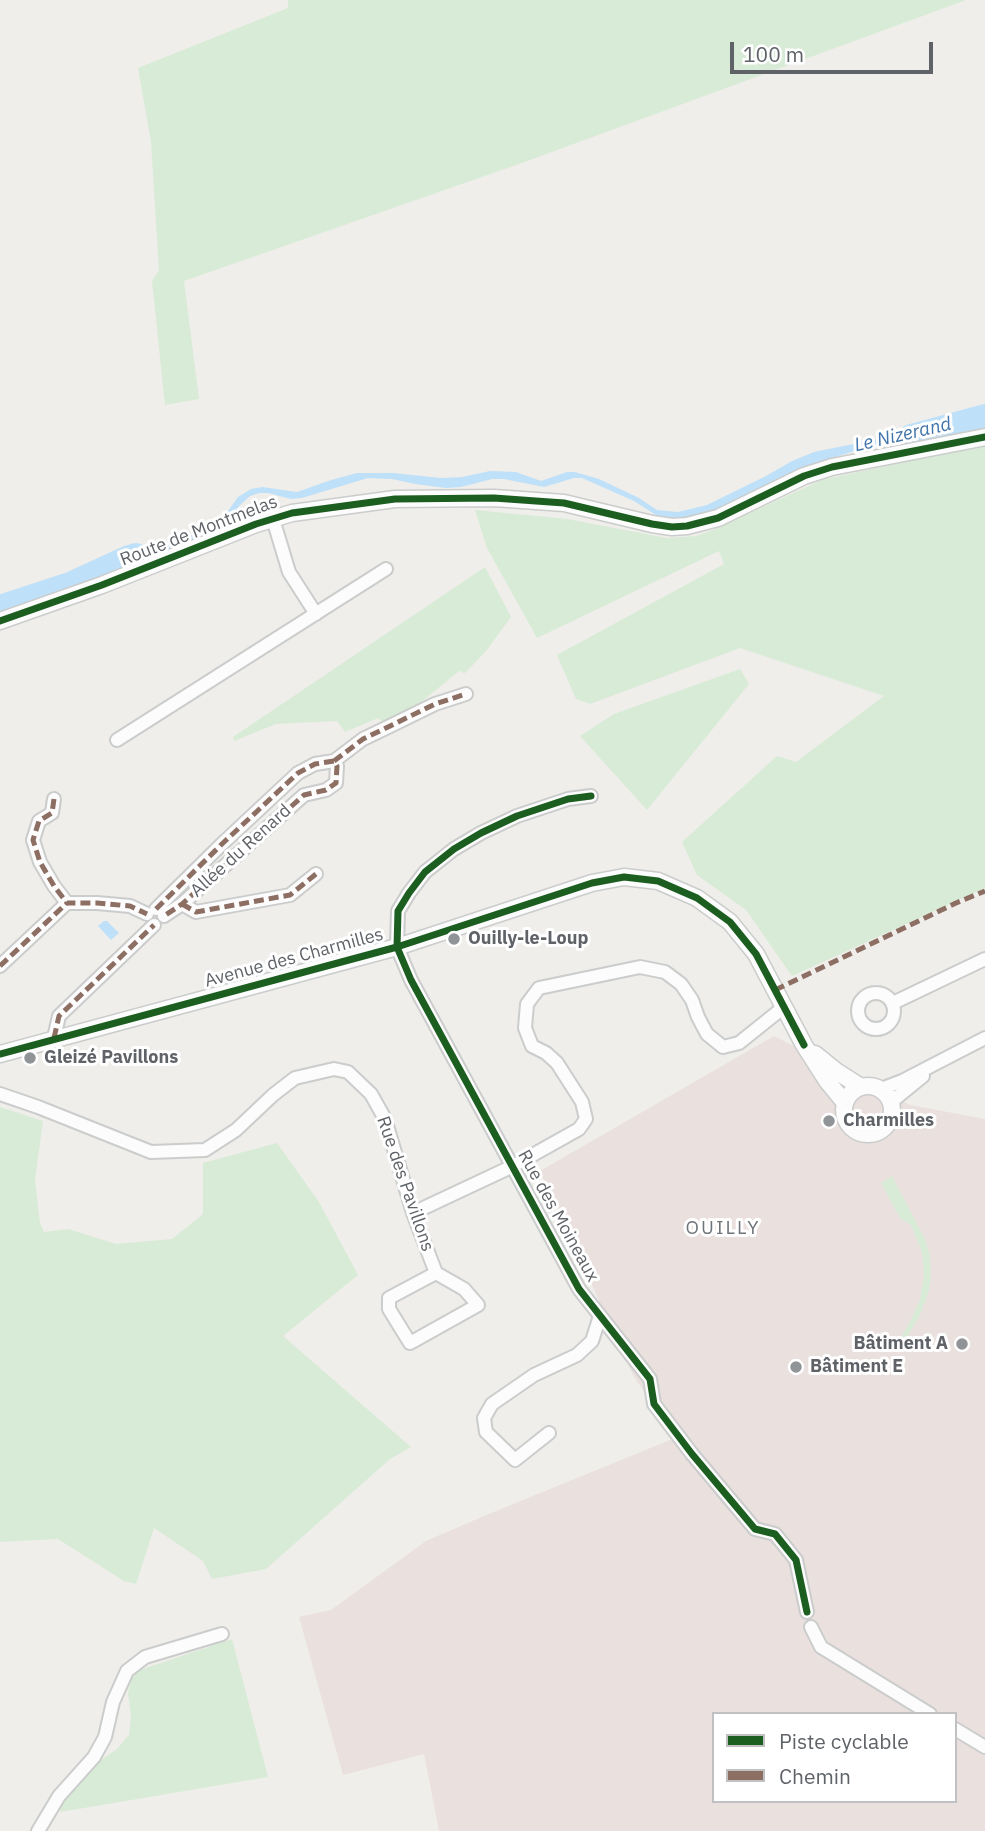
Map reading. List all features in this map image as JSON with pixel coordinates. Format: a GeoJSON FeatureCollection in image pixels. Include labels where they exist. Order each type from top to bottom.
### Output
{"type":"FeatureCollection","features":[{"type":"Feature","properties":{"kind":"street","name":"Route de Montmelas"},"geometry":{"type":"LineString","coordinates":[[0,621],[102,585],[223,536],[292,513],[396,499],[494,498],[564,503],[652,524],[687,526],[718,518],[804,476],[832,467],[985,437]]}},
{"type":"Feature","properties":{"kind":"street"},"geometry":{"type":"LineString","coordinates":[[273,519],[289,572],[316,614]]}},
{"type":"Feature","properties":{"kind":"street"},"geometry":{"type":"LineString","coordinates":[[117,740],[386,569]]}},
{"type":"Feature","properties":{"kind":"street","name":"Allée du Renard"},"geometry":{"type":"LineString","coordinates":[[54,1038],[59,1016],[298,773],[314,764],[334,761],[363,739],[435,704],[466,694]]}},
{"type":"Feature","properties":{"kind":"street","name":"Allée du Renard"},"geometry":{"type":"LineString","coordinates":[[155,916],[182,904],[304,795],[326,790],[336,783],[337,766],[334,761]]}},
{"type":"Feature","properties":{"kind":"street"},"geometry":{"type":"LineString","coordinates":[[397,947],[398,911],[409,892],[425,872],[454,849],[481,832],[517,816],[568,799],[591,796]]}},
{"type":"Feature","properties":{"kind":"street"},"geometry":{"type":"LineString","coordinates":[[54,799],[52,813],[39,821],[33,841],[40,862],[67,903]]}},
{"type":"Feature","properties":{"kind":"street"},"geometry":{"type":"LineString","coordinates":[[182,904],[196,912],[290,895],[316,874]]}},
{"type":"Feature","properties":{"kind":"street","name":"Avenue des Charmilles"},"geometry":{"type":"LineString","coordinates":[[0,1054],[397,947],[592,883],[624,877],[658,881],[697,898],[730,922],[756,954],[804,1045],[845,1103]]}},
{"type":"Feature","properties":{"kind":"street"},"geometry":{"type":"LineString","coordinates":[[0,966],[67,903],[130,906],[155,916]]}},
{"type":"Feature","properties":{"kind":"street","name":"Rue des Moineaux"},"geometry":{"type":"LineString","coordinates":[[397,947],[411,980],[579,1289],[650,1379],[654,1404],[692,1454],[755,1529],[775,1534],[796,1560],[807,1612]]}},
{"type":"Feature","properties":{"kind":"street"},"geometry":{"type":"LineString","coordinates":[[893,1003],[985,959]]}},
{"type":"Feature","properties":{"kind":"street"},"geometry":{"type":"LineString","coordinates":[[413,1213],[513,1166],[579,1129],[586,1119],[582,1102],[557,1063],[532,1046],[528,1037],[525,1028],[527,1004],[539,988],[640,967],[665,972],[681,984],[708,1034],[723,1047],[739,1043],[784,1007]]}},
{"type":"Feature","properties":{"kind":"street"},"geometry":{"type":"LineString","coordinates":[[886,1095],[942,1060],[985,1038]]}},
{"type":"Feature","properties":{"kind":"street","name":"Avenue des Charmilles"},"geometry":{"type":"LineString","coordinates":[[804,1045],[836,1071],[862,1087]]}},
{"type":"Feature","properties":{"kind":"street","name":"Rue des Pavillons"},"geometry":{"type":"LineString","coordinates":[[0,1094],[151,1152],[205,1150],[236,1130],[295,1078],[334,1069],[348,1072],[371,1094],[386,1119],[413,1213],[436,1273],[464,1289],[478,1305],[410,1343],[389,1309],[389,1298],[436,1273]]}},
{"type":"Feature","properties":{"kind":"street"},"geometry":{"type":"LineString","coordinates":[[874,1086],[886,1095],[892,1113],[888,1124],[879,1132],[871,1134],[863,1134],[851,1127],[845,1116],[848,1096],[862,1087],[874,1086]]}},
{"type":"Feature","properties":{"kind":"street"},"geometry":{"type":"LineString","coordinates":[[549,1433],[515,1460],[486,1432],[484,1418],[492,1404],[534,1375],[577,1356],[592,1341],[600,1316]]}},
{"type":"Feature","properties":{"kind":"street"},"geometry":{"type":"LineString","coordinates":[[811,1628],[821,1647],[927,1712]]}},
{"type":"Feature","properties":{"kind":"street"},"geometry":{"type":"LineString","coordinates":[[38,1831],[59,1796],[94,1757],[105,1737],[113,1702],[127,1671],[145,1657],[222,1634]]}},
{"type":"Feature","properties":{"kind":"street"},"geometry":{"type":"LineString","coordinates":[[957,1730],[985,1747]]}},
{"type":"Feature","properties":{"kind":"shaded area"},"geometry":{"type":"Polygon","coordinates":[[[774,1036],[910,1105],[985,1119],[985,1831],[439,1831],[424,1754],[343,1775],[299,1617],[331,1610],[426,1541],[675,1438],[633,1375],[540,1171],[774,1036]]]}},
{"type":"Feature","properties":{"kind":"green space"},"geometry":{"type":"Polygon","coordinates":[[[288,0],[966,0],[519,164],[184,281],[199,399],[165,405],[152,281],[159,270],[151,142],[138,68],[288,8],[288,0]]]}},
{"type":"Feature","properties":{"kind":"green space"},"geometry":{"type":"Polygon","coordinates":[[[985,444],[985,888],[792,976],[746,910],[697,875],[682,842],[777,756],[796,762],[884,696],[740,648],[590,704],[576,699],[557,655],[724,564],[719,551],[537,638],[487,548],[475,510],[567,519],[667,538],[696,536],[822,480],[985,444]]]}},
{"type":"Feature","properties":{"kind":"green space"},"geometry":{"type":"Polygon","coordinates":[[[485,567],[511,617],[486,651],[465,673],[459,671],[415,707],[382,722],[378,718],[345,732],[337,721],[276,724],[234,741],[233,737],[485,567]]]}},
{"type":"Feature","properties":{"kind":"green space"},"geometry":{"type":"Polygon","coordinates":[[[740,669],[749,684],[647,810],[580,736],[614,714],[740,669]]]}},
{"type":"Feature","properties":{"kind":"green space"},"geometry":{"type":"Polygon","coordinates":[[[0,1107],[43,1121],[35,1180],[40,1223],[44,1232],[68,1229],[116,1244],[172,1239],[203,1214],[203,1163],[277,1143],[319,1202],[358,1275],[283,1336],[411,1447],[390,1459],[266,1569],[212,1579],[203,1561],[154,1528],[136,1584],[124,1581],[58,1539],[0,1542],[0,1107]]]}},
{"type":"Feature","properties":{"kind":"green space"},"geometry":{"type":"Polygon","coordinates":[[[892,1176],[925,1239],[930,1256],[931,1277],[928,1294],[919,1317],[904,1342],[899,1340],[920,1299],[924,1275],[922,1252],[911,1225],[900,1218],[881,1183],[892,1176]]]}},
{"type":"Feature","properties":{"kind":"green space"},"geometry":{"type":"Polygon","coordinates":[[[232,1639],[268,1777],[60,1812],[63,1798],[129,1735],[131,1716],[128,1693],[131,1679],[140,1670],[232,1639]]]}},
{"type":"Feature","properties":{"kind":"water"},"geometry":{"type":"Polygon","coordinates":[[[985,414],[985,422],[976,426],[945,427],[926,435],[885,442],[838,456],[781,478],[717,510],[687,518],[659,517],[634,501],[582,478],[544,487],[492,479],[446,488],[368,478],[302,498],[291,499],[259,493],[250,496],[239,506],[225,527],[159,556],[131,559],[104,576],[38,601],[0,608],[0,601],[33,596],[82,579],[105,568],[127,552],[161,547],[214,526],[238,497],[251,489],[262,487],[297,492],[357,473],[393,473],[441,478],[490,471],[516,472],[541,481],[575,472],[599,479],[657,510],[678,512],[707,505],[814,452],[912,432],[949,420],[969,421],[985,414]]]}},
{"type":"Feature","properties":{"kind":"water"},"geometry":{"type":"Polygon","coordinates":[[[104,921],[119,933],[111,940],[98,926],[104,921]]]}},
{"type":"Feature","properties":{"kind":"waterway","name":"Le Nizerand"},"geometry":{"type":"LineString","coordinates":[[911,436],[985,416]]}},
{"type":"Feature","properties":{"kind":"waterway","name":"Le Nizerand"},"geometry":{"type":"LineString","coordinates":[[0,607],[70,584],[136,555]]}},
{"type":"Feature","properties":{"kind":"marked path"},"geometry":{"type":"LineString","coordinates":[[334,761],[363,739],[435,704],[466,694]]}},
{"type":"Feature","properties":{"kind":"marked path"},"geometry":{"type":"LineString","coordinates":[[156,909],[298,773],[315,764],[334,761],[337,766],[336,783],[326,790],[304,795],[182,904],[164,916]]}},
{"type":"Feature","properties":{"kind":"marked path"},"geometry":{"type":"LineString","coordinates":[[54,799],[52,813],[39,821],[33,840],[40,862],[67,903],[130,906],[147,914]]}},
{"type":"Feature","properties":{"kind":"marked path"},"geometry":{"type":"LineString","coordinates":[[182,904],[196,912],[290,895],[316,874]]}},
{"type":"Feature","properties":{"kind":"marked path"},"geometry":{"type":"LineString","coordinates":[[775,990],[985,891]]}},
{"type":"Feature","properties":{"kind":"marked path"},"geometry":{"type":"LineString","coordinates":[[0,966],[67,903]]}},
{"type":"Feature","properties":{"kind":"marked path"},"geometry":{"type":"LineString","coordinates":[[54,1038],[59,1016],[154,925]]}},
{"type":"Feature","properties":{"kind":"cycle path"},"geometry":{"type":"LineString","coordinates":[[0,621],[102,585],[256,524],[292,513],[395,499],[494,498],[564,503],[652,524],[687,526],[718,518],[804,476],[832,467],[985,437]]}},
{"type":"Feature","properties":{"kind":"cycle path"},"geometry":{"type":"LineString","coordinates":[[591,796],[568,799],[517,816],[454,849],[425,872],[398,911],[397,947],[411,980],[579,1289],[650,1379],[654,1404],[692,1454],[755,1529],[775,1534],[796,1560],[807,1612]]}},
{"type":"Feature","properties":{"kind":"cycle path"},"geometry":{"type":"LineString","coordinates":[[0,1054],[397,947],[592,883],[624,877],[658,881],[697,898],[730,922],[756,954],[804,1045]]}},
{"type":"Feature","properties":{"kind":"place","name":"Ouilly-le-Loup"},"geometry":{"type":"Point","coordinates":[454,939]}},
{"type":"Feature","properties":{"kind":"place","name":"Gleizé Pavillons"},"geometry":{"type":"Point","coordinates":[30,1058]}},
{"type":"Feature","properties":{"kind":"place","name":"Charmilles"},"geometry":{"type":"Point","coordinates":[829,1121]}},
{"type":"Feature","properties":{"kind":"place","name":"Bâtiment A"},"geometry":{"type":"Point","coordinates":[962,1344]}},
{"type":"Feature","properties":{"kind":"place","name":"Bâtiment E"},"geometry":{"type":"Point","coordinates":[796,1367]}},
{"type":"Feature","properties":{"kind":"district","name":"OUILLY"},"geometry":{"type":"Point","coordinates":[723,1229]}}]}
